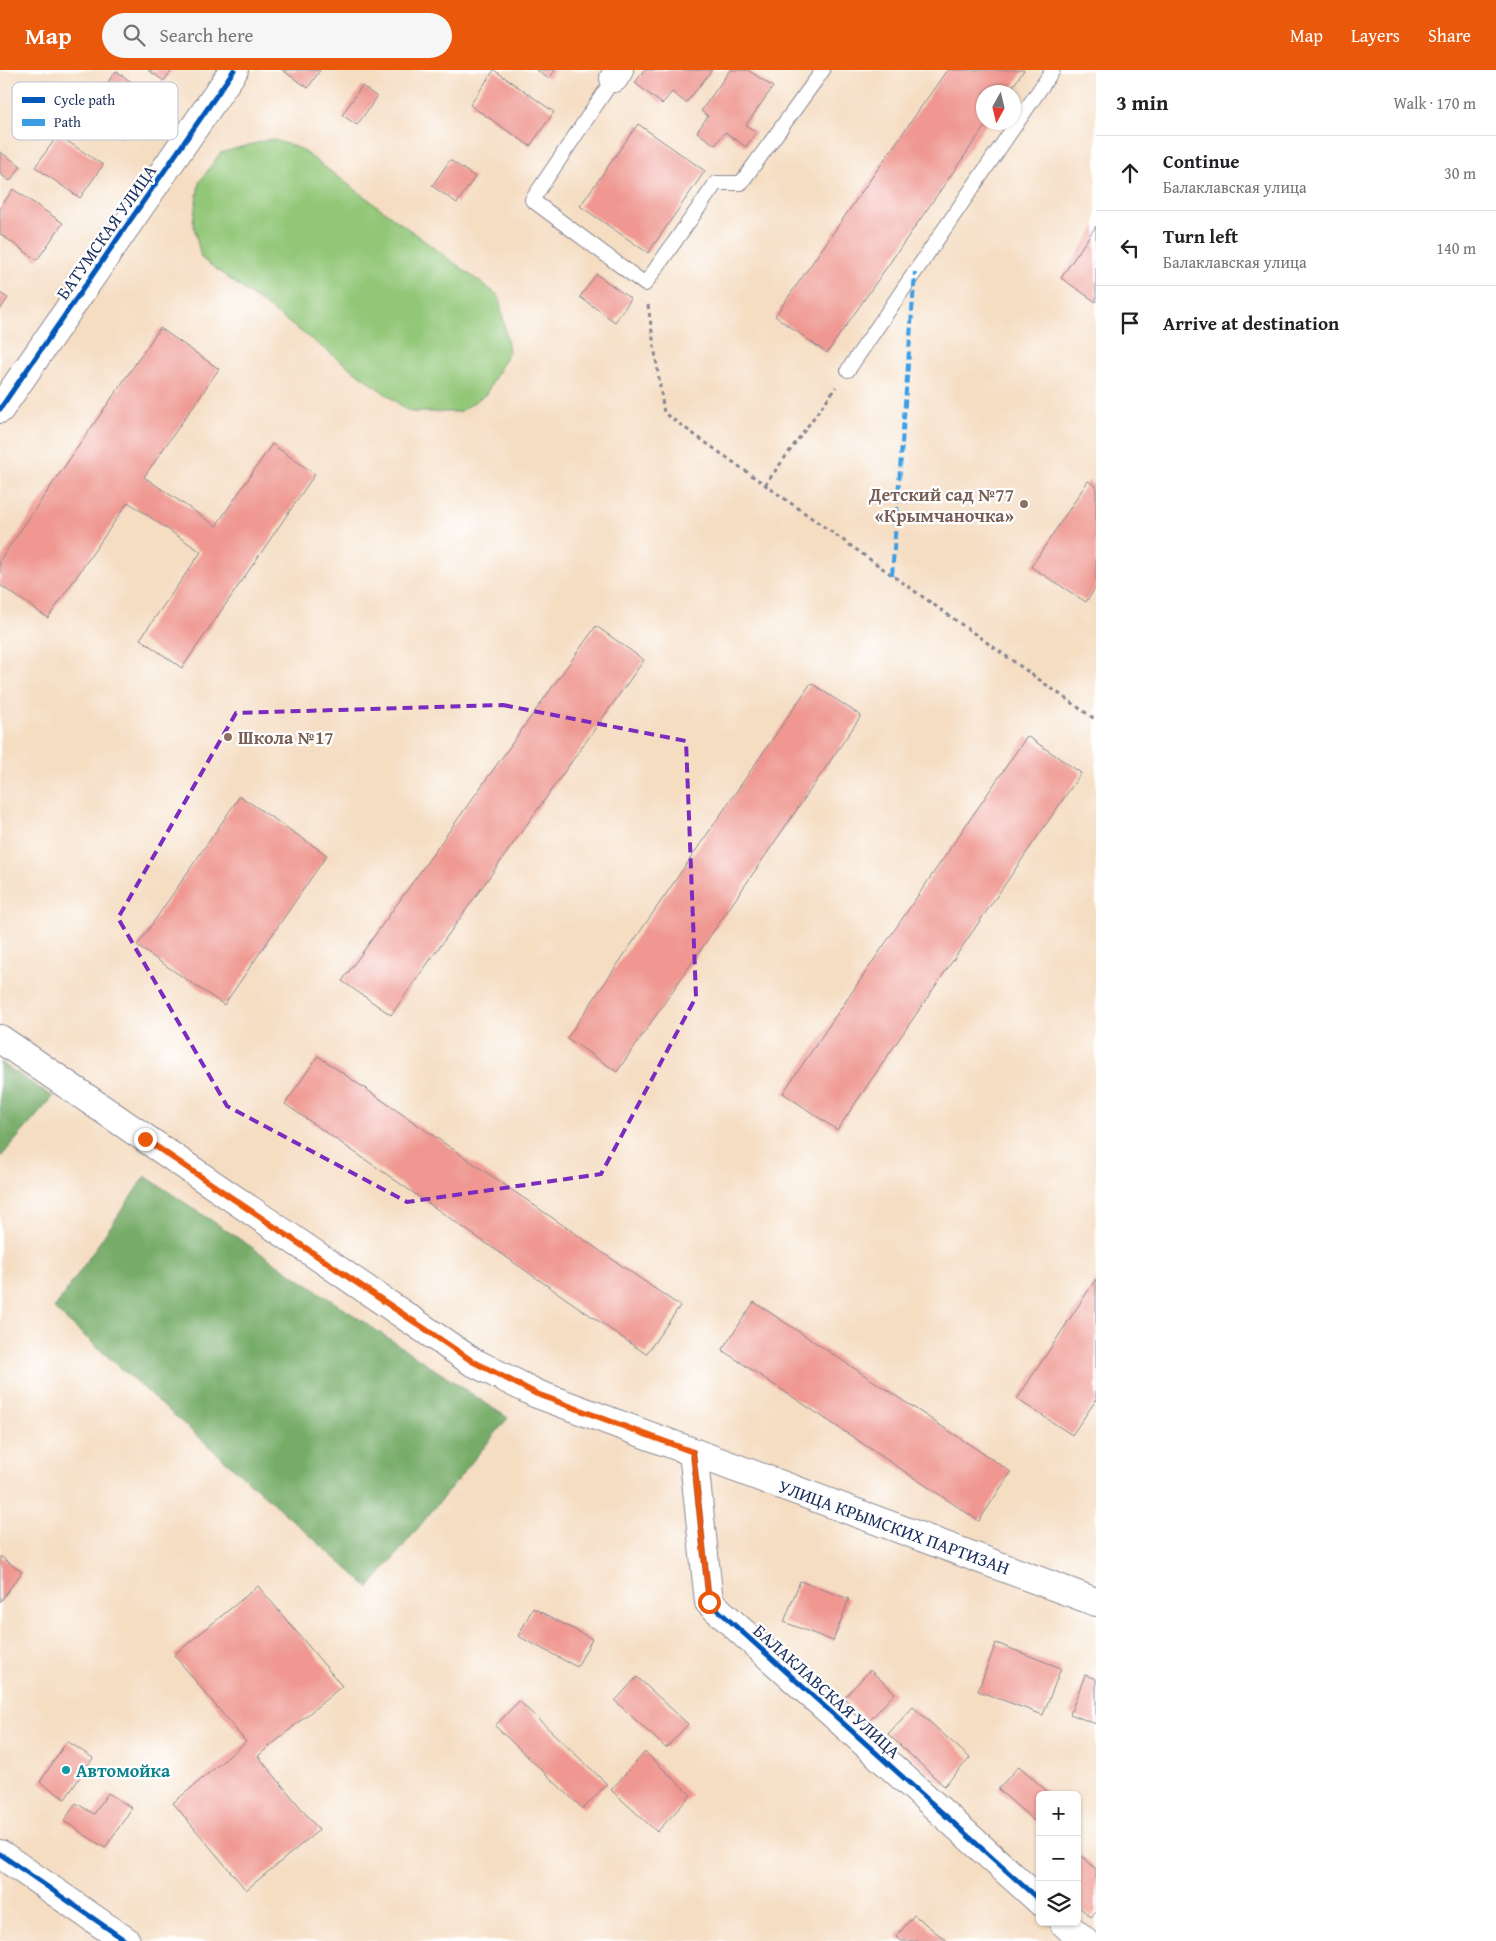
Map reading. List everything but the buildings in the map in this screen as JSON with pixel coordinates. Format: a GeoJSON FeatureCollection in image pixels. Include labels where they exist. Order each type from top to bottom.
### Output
{"type":"FeatureCollection","features":[{"type":"Feature","properties":{"kind":"main road","name":"БАТУМСКАЯ УЛИЦА"},"geometry":{"type":"LineString","coordinates":[[0,410],[234,70]]}},
{"type":"Feature","properties":{"kind":"main road"},"geometry":{"type":"LineString","coordinates":[[0,1039],[472,1361],[537,1394],[693,1452]]}},
{"type":"Feature","properties":{"kind":"main road","name":"УЛИЦА КРЫМСКИХ ПАРТИЗАН"},"geometry":{"type":"LineString","coordinates":[[693,1452],[1096,1602]]}},
{"type":"Feature","properties":{"kind":"main road","name":"БАЛАКЛАВСКАЯ УЛИЦА"},"geometry":{"type":"LineString","coordinates":[[693,1452],[709,1602],[1036,1897]]}},
{"type":"Feature","properties":{"kind":"main road"},"geometry":{"type":"LineString","coordinates":[[0,1854],[126,1941]]}},
{"type":"Feature","properties":{"kind":"main road"},"geometry":{"type":"LineString","coordinates":[[1067,1926],[1084,1941]]}},
{"type":"Feature","properties":{"kind":"lane"},"geometry":{"type":"LineString","coordinates":[[616,74],[532,200],[645,284],[716,183],[741,183],[823,70]]}},
{"type":"Feature","properties":{"kind":"lane"},"geometry":{"type":"LineString","coordinates":[[848,370],[1053,70]]}},
{"type":"Feature","properties":{"kind":"path"},"geometry":{"type":"LineString","coordinates":[[645,284],[664,413],[1096,720]]}},
{"type":"Feature","properties":{"kind":"path"},"geometry":{"type":"LineString","coordinates":[[765,485],[848,370]]}},
{"type":"Feature","properties":{"kind":"highlighted area"},"geometry":{"type":"Polygon","coordinates":[[[503,705],[686,741],[696,997],[601,1174],[407,1202],[227,1106],[118,918],[236,713],[503,705]]]}},
{"type":"Feature","properties":{"kind":"green space"},"geometry":{"type":"Polygon","coordinates":[[[271,139],[299,148],[499,296],[509,351],[486,394],[460,412],[410,412],[201,258],[193,222],[199,183],[220,153],[271,139]]]}},
{"type":"Feature","properties":{"kind":"green space"},"geometry":{"type":"Polygon","coordinates":[[[0,1062],[53,1097],[0,1158],[0,1062]]]}},
{"type":"Feature","properties":{"kind":"green space"},"geometry":{"type":"Polygon","coordinates":[[[145,1176],[508,1418],[369,1588],[54,1309],[145,1176]]]}},
{"type":"Feature","properties":{"kind":"marked path"},"geometry":{"type":"LineString","coordinates":[[892,575],[915,272]]}},
{"type":"Feature","properties":{"kind":"cycle path"},"geometry":{"type":"LineString","coordinates":[[0,409],[234,70]]}},
{"type":"Feature","properties":{"kind":"cycle path"},"geometry":{"type":"LineString","coordinates":[[693,1452],[709,1602],[1036,1897]]}},
{"type":"Feature","properties":{"kind":"cycle path"},"geometry":{"type":"LineString","coordinates":[[0,1854],[126,1941]]}},
{"type":"Feature","properties":{"kind":"place","name":"Детский сад №77 «Крымчаночка»"},"geometry":{"type":"Point","coordinates":[1024,504]}},
{"type":"Feature","properties":{"kind":"place","name":"Школа №17"},"geometry":{"type":"Point","coordinates":[228,737]}},
{"type":"Feature","properties":{"kind":"place","name":"Автомойка"},"geometry":{"type":"Point","coordinates":[66,1770]}},
{"type":"Feature","properties":{"kind":"route"},"geometry":{"type":"LineString","coordinates":[[145,1139],[472,1361],[537,1394],[634,1432],[693,1452],[709,1602]]}}]}
